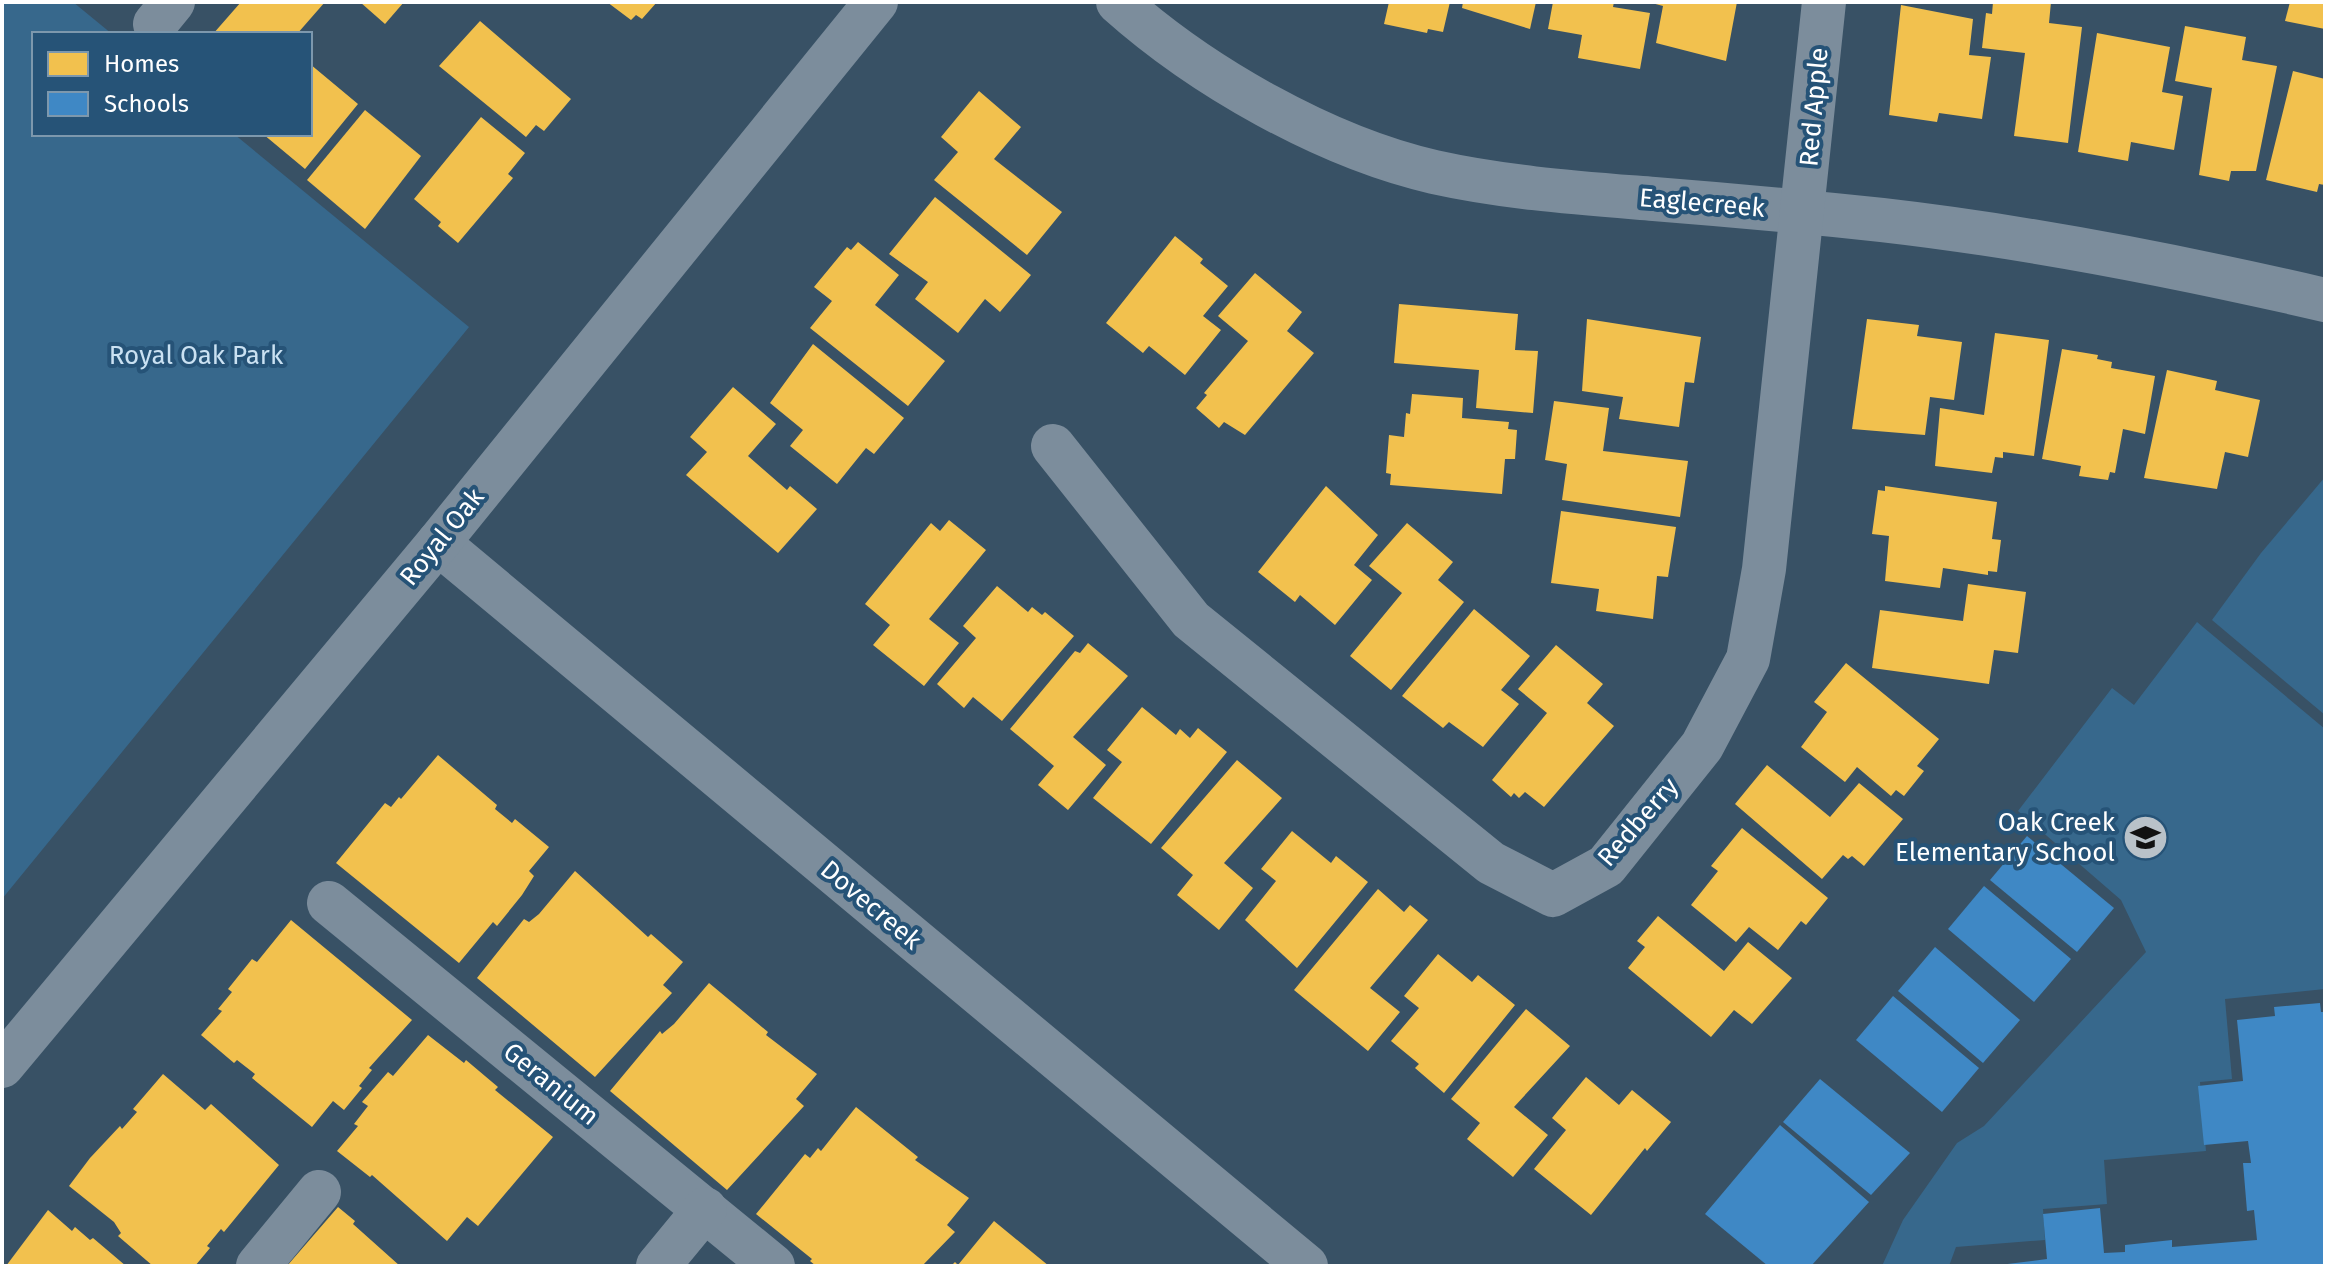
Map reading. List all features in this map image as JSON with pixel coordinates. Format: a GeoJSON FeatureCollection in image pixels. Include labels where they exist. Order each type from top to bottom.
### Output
{"type":"FeatureCollection","features":[{"type":"Feature","properties":{"kind":"street","name":"Royal Oak"},"geometry":{"type":"LineString","coordinates":[[2,1066],[438,543],[876,2]]}},
{"type":"Feature","properties":{"kind":"street","name":"Eaglecreek"},"geometry":{"type":"LineString","coordinates":[[1118,2],[1183,55],[1239,90],[1360,149],[1418,167],[1522,188],[1804,212],[2039,242],[2162,263],[2325,300]]}},
{"type":"Feature","properties":{"kind":"street","name":"Red Apple"},"geometry":{"type":"LineString","coordinates":[[1804,212],[1824,2]]}},
{"type":"Feature","properties":{"kind":"street","name":"Redberry"},"geometry":{"type":"LineString","coordinates":[[1053,446],[1191,620],[1491,863],[1553,895],[1606,866],[1702,746],[1748,659],[1764,569],[1804,212]]}},
{"type":"Feature","properties":{"kind":"street","name":"Dovecreek"},"geometry":{"type":"LineString","coordinates":[[438,543],[1306,1266]]}},
{"type":"Feature","properties":{"kind":"street","name":"Geranium"},"geometry":{"type":"LineString","coordinates":[[329,903],[773,1266]]}},
{"type":"Feature","properties":{"kind":"street"},"geometry":{"type":"LineString","coordinates":[[258,1266],[319,1192]]}},
{"type":"Feature","properties":{"kind":"street"},"geometry":{"type":"LineString","coordinates":[[658,1266],[705,1209]]}},
{"type":"Feature","properties":{"kind":"green space","name":"Royal Oak Park"},"geometry":{"type":"Polygon","coordinates":[[[2,2],[73,2],[110,32],[32,32],[32,136],[236,136],[469,327],[2,899],[2,2]]]}},
{"type":"Feature","properties":{"kind":"green space"},"geometry":{"type":"Polygon","coordinates":[[[2325,477],[2325,715],[2212,620],[2261,553],[2325,477]]]}},
{"type":"Feature","properties":{"kind":"green space"},"geometry":{"type":"Polygon","coordinates":[[[2197,622],[2325,729],[2325,989],[2225,999],[2232,1079],[2200,1082],[2206,1151],[2104,1160],[2107,1204],[2043,1209],[2045,1240],[1956,1247],[1949,1266],[1882,1266],[1903,1220],[1957,1143],[1984,1126],[2146,952],[2121,900],[2018,811],[2112,688],[2134,705],[2197,622]]]}},
{"type":"Feature","properties":{"kind":"building: Homes"},"geometry":{"type":"Polygon","coordinates":[[[241,2],[325,2],[299,32],[215,32],[241,2]]]}},
{"type":"Feature","properties":{"kind":"building: Homes"},"geometry":{"type":"Polygon","coordinates":[[[360,2],[404,2],[385,24],[360,2]]]}},
{"type":"Feature","properties":{"kind":"building: Homes"},"geometry":{"type":"Polygon","coordinates":[[[607,2],[657,2],[642,19],[636,15],[631,20],[607,2]]]}},
{"type":"Feature","properties":{"kind":"building: Homes"},"geometry":{"type":"Polygon","coordinates":[[[1389,2],[1450,2],[1443,32],[1428,29],[1427,33],[1384,24],[1389,2]]]}},
{"type":"Feature","properties":{"kind":"building: Homes"},"geometry":{"type":"Polygon","coordinates":[[[1463,2],[1536,2],[1530,29],[1462,8],[1463,2]]]}},
{"type":"Feature","properties":{"kind":"building: Homes"},"geometry":{"type":"Polygon","coordinates":[[[1553,2],[1614,2],[1613,7],[1650,13],[1640,69],[1578,58],[1582,35],[1548,29],[1553,2]]]}},
{"type":"Feature","properties":{"kind":"building: Homes"},"geometry":{"type":"Polygon","coordinates":[[[1648,2],[1737,2],[1726,61],[1656,43],[1663,6],[1648,2]]]}},
{"type":"Feature","properties":{"kind":"building: Homes"},"geometry":{"type":"Polygon","coordinates":[[[1993,2],[2051,2],[2049,23],[2082,27],[2068,143],[2014,136],[2025,53],[1982,48],[1986,13],[1992,14],[1993,2]]]}},
{"type":"Feature","properties":{"kind":"building: Homes"},"geometry":{"type":"Polygon","coordinates":[[[2290,2],[2325,2],[2325,29],[2285,21],[2290,2]]]}},
{"type":"Feature","properties":{"kind":"building: Homes"},"geometry":{"type":"Polygon","coordinates":[[[1901,5],[1973,19],[1969,55],[1991,57],[1982,119],[1939,113],[1937,122],[1889,115],[1901,5]]]}},
{"type":"Feature","properties":{"kind":"building: Homes"},"geometry":{"type":"Polygon","coordinates":[[[480,21],[571,99],[544,131],[536,125],[526,137],[439,66],[480,21]]]}},
{"type":"Feature","properties":{"kind":"building: Homes"},"geometry":{"type":"Polygon","coordinates":[[[2185,26],[2246,37],[2242,60],[2277,66],[2256,171],[2231,171],[2229,181],[2199,175],[2212,88],[2175,81],[2185,26]]]}},
{"type":"Feature","properties":{"kind":"building: Homes"},"geometry":{"type":"Polygon","coordinates":[[[2097,33],[2170,47],[2162,92],[2183,96],[2174,150],[2131,142],[2128,161],[2078,152],[2097,33]]]}},
{"type":"Feature","properties":{"kind":"building: Homes"},"geometry":{"type":"Polygon","coordinates":[[[312,66],[358,104],[305,169],[265,136],[312,136],[312,66]]]}},
{"type":"Feature","properties":{"kind":"building: Homes"},"geometry":{"type":"Polygon","coordinates":[[[2293,71],[2325,79],[2325,185],[2319,184],[2317,192],[2266,180],[2293,71]]]}},
{"type":"Feature","properties":{"kind":"building: Homes"},"geometry":{"type":"Polygon","coordinates":[[[979,91],[1021,127],[994,159],[1062,212],[1027,255],[934,180],[958,152],[941,137],[979,91]]]}},
{"type":"Feature","properties":{"kind":"building: Homes"},"geometry":{"type":"Polygon","coordinates":[[[365,110],[421,156],[365,229],[307,180],[365,110]]]}},
{"type":"Feature","properties":{"kind":"building: Homes"},"geometry":{"type":"Polygon","coordinates":[[[481,117],[525,153],[508,174],[513,178],[458,243],[438,226],[441,222],[414,199],[481,117]]]}},
{"type":"Feature","properties":{"kind":"building: Homes"},"geometry":{"type":"Polygon","coordinates":[[[935,197],[1031,275],[1000,312],[985,299],[958,333],[915,299],[928,282],[889,254],[935,197]]]}},
{"type":"Feature","properties":{"kind":"building: Homes"},"geometry":{"type":"Polygon","coordinates":[[[1175,236],[1203,259],[1200,263],[1228,286],[1203,316],[1221,330],[1185,375],[1149,346],[1143,353],[1106,323],[1175,236]]]}},
{"type":"Feature","properties":{"kind":"building: Homes"},"geometry":{"type":"Polygon","coordinates":[[[858,242],[899,275],[875,305],[945,361],[908,406],[810,328],[832,301],[814,287],[847,247],[851,250],[858,242]]]}},
{"type":"Feature","properties":{"kind":"building: Homes"},"geometry":{"type":"Polygon","coordinates":[[[1255,273],[1302,312],[1287,331],[1314,353],[1245,435],[1224,422],[1219,428],[1196,408],[1207,395],[1204,393],[1248,341],[1218,316],[1255,273]]]}},
{"type":"Feature","properties":{"kind":"building: Homes"},"geometry":{"type":"Polygon","coordinates":[[[1399,304],[1518,314],[1515,350],[1538,351],[1533,413],[1476,408],[1479,370],[1394,363],[1399,304]]]}},
{"type":"Feature","properties":{"kind":"building: Homes"},"geometry":{"type":"Polygon","coordinates":[[[1587,319],[1701,337],[1694,383],[1685,382],[1679,427],[1619,419],[1623,397],[1582,391],[1587,319]]]}},
{"type":"Feature","properties":{"kind":"building: Homes"},"geometry":{"type":"Polygon","coordinates":[[[1867,319],[1919,325],[1917,336],[1962,342],[1954,400],[1930,397],[1925,435],[1852,429],[1867,319]]]}},
{"type":"Feature","properties":{"kind":"building: Homes"},"geometry":{"type":"Polygon","coordinates":[[[1995,333],[2049,340],[2034,456],[2003,452],[2003,458],[1995,457],[1992,473],[1935,466],[1940,408],[1984,415],[1995,333]]]}},
{"type":"Feature","properties":{"kind":"building: Homes"},"geometry":{"type":"Polygon","coordinates":[[[813,344],[904,418],[874,454],[866,448],[837,484],[790,446],[803,430],[770,403],[813,344]]]}},
{"type":"Feature","properties":{"kind":"building: Homes"},"geometry":{"type":"Polygon","coordinates":[[[2062,349],[2098,355],[2097,359],[2112,362],[2111,368],[2155,376],[2145,434],[2123,429],[2115,473],[2110,472],[2108,480],[2079,476],[2081,466],[2042,459],[2062,349]]]}},
{"type":"Feature","properties":{"kind":"building: Homes"},"geometry":{"type":"Polygon","coordinates":[[[2167,370],[2217,381],[2215,390],[2260,400],[2248,457],[2225,452],[2217,489],[2144,478],[2167,370]]]}},
{"type":"Feature","properties":{"kind":"building: Homes"},"geometry":{"type":"Polygon","coordinates":[[[733,387],[776,424],[748,456],[787,490],[790,486],[817,509],[778,553],[686,475],[707,452],[690,437],[733,387]]]}},
{"type":"Feature","properties":{"kind":"building: Homes"},"geometry":{"type":"Polygon","coordinates":[[[1412,394],[1463,398],[1462,418],[1509,422],[1508,429],[1517,430],[1515,459],[1505,459],[1502,494],[1390,485],[1391,474],[1386,473],[1389,435],[1404,437],[1406,413],[1410,414],[1412,394]]]}},
{"type":"Feature","properties":{"kind":"building: Homes"},"geometry":{"type":"Polygon","coordinates":[[[1554,401],[1609,408],[1603,451],[1688,461],[1680,517],[1562,500],[1567,464],[1545,460],[1554,401]]]}},
{"type":"Feature","properties":{"kind":"building: Homes"},"geometry":{"type":"Polygon","coordinates":[[[1326,486],[1378,535],[1354,565],[1372,580],[1335,625],[1300,595],[1295,602],[1258,572],[1326,486]]]}},
{"type":"Feature","properties":{"kind":"building: Homes"},"geometry":{"type":"Polygon","coordinates":[[[1885,486],[1997,502],[1992,539],[2001,540],[1997,572],[1988,571],[1988,575],[1943,568],[1940,588],[1885,581],[1889,536],[1872,534],[1878,490],[1885,491],[1885,486]]]}},
{"type":"Feature","properties":{"kind":"building: Homes"},"geometry":{"type":"Polygon","coordinates":[[[1561,511],[1676,527],[1668,577],[1657,576],[1653,619],[1596,611],[1599,589],[1551,583],[1561,511]]]}},
{"type":"Feature","properties":{"kind":"building: Homes"},"geometry":{"type":"Polygon","coordinates":[[[949,520],[986,550],[929,619],[959,643],[924,686],[873,645],[890,625],[865,604],[931,523],[940,531],[949,520]]]}},
{"type":"Feature","properties":{"kind":"building: Homes"},"geometry":{"type":"Polygon","coordinates":[[[1407,523],[1453,562],[1438,580],[1464,602],[1391,690],[1350,656],[1402,593],[1369,566],[1407,523]]]}},
{"type":"Feature","properties":{"kind":"building: Homes"},"geometry":{"type":"Polygon","coordinates":[[[1968,584],[2026,592],[2018,653],[1994,650],[1989,684],[1872,668],[1880,610],[1963,621],[1968,584]]]}},
{"type":"Feature","properties":{"kind":"building: Homes"},"geometry":{"type":"Polygon","coordinates":[[[997,586],[1028,612],[1032,607],[1042,615],[1045,612],[1074,636],[1002,721],[973,697],[964,708],[937,684],[976,638],[963,626],[997,586]]]}},
{"type":"Feature","properties":{"kind":"building: Homes"},"geometry":{"type":"Polygon","coordinates":[[[1474,609],[1530,656],[1501,690],[1519,704],[1483,747],[1449,722],[1443,728],[1402,696],[1474,609]]]}},
{"type":"Feature","properties":{"kind":"building: Homes"},"geometry":{"type":"Polygon","coordinates":[[[1088,643],[1128,676],[1073,737],[1106,765],[1068,810],[1038,785],[1054,766],[1010,729],[1075,651],[1080,653],[1088,643]]]}},
{"type":"Feature","properties":{"kind":"building: Homes"},"geometry":{"type":"Polygon","coordinates":[[[1556,645],[1603,684],[1587,703],[1614,726],[1544,807],[1525,792],[1519,798],[1514,793],[1511,797],[1492,780],[1547,713],[1518,689],[1556,645]]]}},
{"type":"Feature","properties":{"kind":"building: Homes"},"geometry":{"type":"Polygon","coordinates":[[[1846,663],[1939,739],[1917,766],[1924,771],[1904,796],[1896,790],[1891,796],[1857,767],[1845,782],[1801,747],[1827,712],[1814,702],[1846,663]]]}},
{"type":"Feature","properties":{"kind":"building: Homes"},"geometry":{"type":"Polygon","coordinates":[[[1142,707],[1176,735],[1180,729],[1190,738],[1198,728],[1227,752],[1151,844],[1093,798],[1122,762],[1107,750],[1142,707]]]}},
{"type":"Feature","properties":{"kind":"building: Homes"},"geometry":{"type":"Polygon","coordinates":[[[438,755],[497,805],[495,809],[512,823],[515,819],[549,847],[529,871],[534,876],[522,895],[497,926],[493,922],[459,963],[336,863],[385,803],[391,807],[399,797],[401,799],[438,755]]]}},
{"type":"Feature","properties":{"kind":"building: Homes"},"geometry":{"type":"Polygon","coordinates":[[[1237,760],[1282,798],[1224,863],[1253,888],[1219,930],[1177,895],[1193,875],[1161,848],[1237,760]]]}},
{"type":"Feature","properties":{"kind":"building: Homes"},"geometry":{"type":"Polygon","coordinates":[[[1767,765],[1830,817],[1859,783],[1903,819],[1864,866],[1852,856],[1848,859],[1843,855],[1822,879],[1735,804],[1767,765]]]}},
{"type":"Feature","properties":{"kind":"building: Homes"},"geometry":{"type":"Polygon","coordinates":[[[1742,828],[1828,898],[1806,925],[1801,921],[1778,950],[1749,927],[1736,942],[1691,905],[1718,871],[1711,866],[1742,828]]]}},
{"type":"Feature","properties":{"kind":"building: Homes"},"geometry":{"type":"Polygon","coordinates":[[[1292,831],[1331,863],[1336,856],[1368,882],[1297,968],[1245,920],[1276,881],[1261,869],[1292,831]]]}},
{"type":"Feature","properties":{"kind":"building: Homes"},"geometry":{"type":"Polygon","coordinates":[[[575,871],[648,937],[651,934],[683,962],[663,985],[672,993],[595,1077],[477,978],[524,919],[529,922],[539,914],[575,871]]]}},
{"type":"Feature","properties":{"kind":"building: Homes"},"geometry":{"type":"Polygon","coordinates":[[[1378,889],[1404,912],[1410,905],[1428,920],[1370,988],[1400,1012],[1368,1051],[1294,990],[1378,889]]]}},
{"type":"Feature","properties":{"kind":"building: Homes"},"geometry":{"type":"Polygon","coordinates":[[[1658,916],[1724,971],[1748,942],[1792,978],[1752,1024],[1734,1010],[1711,1037],[1628,968],[1645,947],[1637,941],[1658,916]]]}},
{"type":"Feature","properties":{"kind":"building: Homes"},"geometry":{"type":"Polygon","coordinates":[[[291,920],[412,1020],[369,1068],[372,1070],[359,1086],[362,1088],[344,1110],[333,1101],[312,1127],[252,1078],[255,1074],[237,1060],[234,1063],[201,1035],[222,1011],[218,1009],[232,992],[228,989],[252,959],[257,962],[291,920]]]}},
{"type":"Feature","properties":{"kind":"building: Homes"},"geometry":{"type":"Polygon","coordinates":[[[1438,954],[1472,982],[1478,975],[1515,1005],[1444,1093],[1415,1068],[1419,1064],[1391,1041],[1419,1008],[1404,996],[1438,954]]]}},
{"type":"Feature","properties":{"kind":"building: Homes"},"geometry":{"type":"Polygon","coordinates":[[[709,983],[768,1032],[766,1035],[817,1074],[796,1099],[804,1106],[727,1190],[610,1091],[660,1031],[662,1034],[674,1024],[709,983]]]}},
{"type":"Feature","properties":{"kind":"building: Homes"},"geometry":{"type":"Polygon","coordinates":[[[1526,1009],[1570,1046],[1514,1107],[1548,1135],[1513,1177],[1467,1139],[1480,1123],[1451,1099],[1526,1009]]]}},
{"type":"Feature","properties":{"kind":"building: Homes"},"geometry":{"type":"Polygon","coordinates":[[[428,1035],[464,1063],[466,1060],[498,1087],[495,1090],[553,1137],[478,1226],[467,1217],[447,1241],[372,1175],[370,1177],[337,1151],[358,1126],[354,1124],[368,1106],[362,1102],[388,1072],[393,1076],[428,1035]]]}},
{"type":"Feature","properties":{"kind":"building: Homes"},"geometry":{"type":"Polygon","coordinates":[[[163,1074],[205,1110],[211,1104],[279,1165],[224,1232],[221,1229],[195,1266],[153,1266],[118,1236],[121,1233],[114,1222],[69,1186],[90,1158],[137,1112],[133,1109],[163,1074]]]}},
{"type":"Feature","properties":{"kind":"building: Homes"},"geometry":{"type":"Polygon","coordinates":[[[1586,1077],[1619,1105],[1632,1090],[1671,1122],[1647,1151],[1645,1148],[1591,1215],[1534,1169],[1566,1130],[1552,1118],[1586,1077]]]}},
{"type":"Feature","properties":{"kind":"building: Homes"},"geometry":{"type":"Polygon","coordinates":[[[856,1107],[918,1157],[915,1160],[969,1198],[947,1225],[955,1232],[922,1266],[816,1266],[810,1261],[812,1259],[756,1214],[805,1154],[810,1158],[818,1148],[821,1151],[856,1107]]]}},
{"type":"Feature","properties":{"kind":"building: Homes"},"geometry":{"type":"Polygon","coordinates":[[[338,1207],[355,1221],[353,1224],[400,1266],[287,1266],[338,1207]]]}},
{"type":"Feature","properties":{"kind":"building: Homes"},"geometry":{"type":"Polygon","coordinates":[[[48,1210],[72,1231],[75,1227],[90,1240],[93,1238],[126,1266],[6,1266],[48,1210]]]}},
{"type":"Feature","properties":{"kind":"building: Homes"},"geometry":{"type":"Polygon","coordinates":[[[994,1221],[1049,1266],[951,1266],[955,1262],[958,1265],[994,1221]]]}},
{"type":"Feature","properties":{"kind":"building: Schools"},"geometry":{"type":"Polygon","coordinates":[[[2027,836],[2114,908],[2077,952],[1990,880],[2027,836]]]}},
{"type":"Feature","properties":{"kind":"building: Schools"},"geometry":{"type":"Polygon","coordinates":[[[1984,886],[2071,959],[2034,1002],[1948,929],[1984,886]]]}},
{"type":"Feature","properties":{"kind":"building: Schools"},"geometry":{"type":"Polygon","coordinates":[[[1935,947],[2020,1020],[1983,1063],[1898,991],[1935,947]]]}},
{"type":"Feature","properties":{"kind":"building: Schools"},"geometry":{"type":"Polygon","coordinates":[[[1893,996],[1979,1068],[1942,1112],[1856,1040],[1893,996]]]}},
{"type":"Feature","properties":{"kind":"building: Schools"},"geometry":{"type":"Polygon","coordinates":[[[2320,1003],[2321,1012],[2325,1012],[2325,1266],[1991,1266],[2047,1259],[2043,1214],[2100,1208],[2104,1253],[2125,1252],[2125,1245],[2172,1240],[2172,1247],[2257,1240],[2254,1210],[2247,1211],[2243,1163],[2251,1163],[2248,1141],[2204,1145],[2198,1086],[2243,1081],[2237,1020],[2275,1016],[2274,1007],[2320,1003]]]}},
{"type":"Feature","properties":{"kind":"building: Schools"},"geometry":{"type":"Polygon","coordinates":[[[1820,1079],[1910,1153],[1871,1195],[1783,1122],[1820,1079]]]}},
{"type":"Feature","properties":{"kind":"building: Schools"},"geometry":{"type":"Polygon","coordinates":[[[1780,1125],[1869,1202],[1811,1266],[1768,1266],[1705,1214],[1780,1125]]]}},
{"type":"Feature","properties":{"kind":"place","name":"Oak Creek Elementary School"},"geometry":{"type":"Point","coordinates":[2146,837]}}]}
